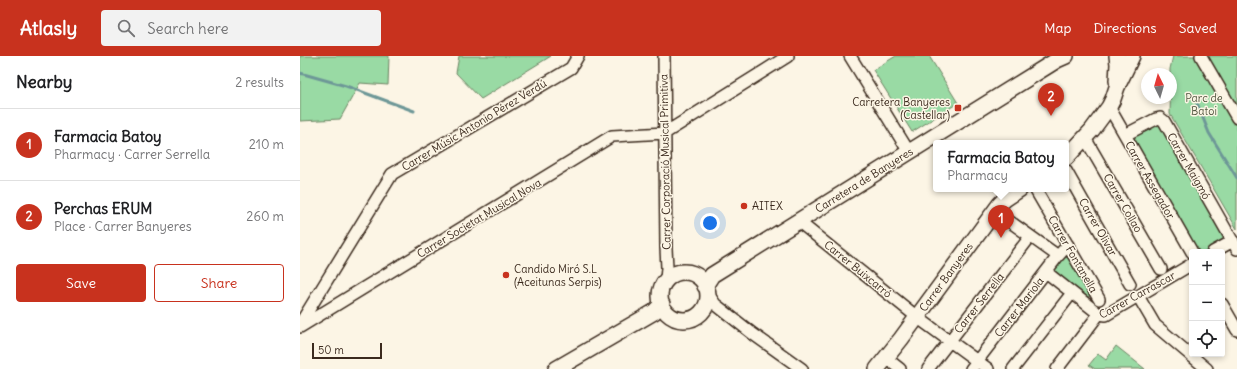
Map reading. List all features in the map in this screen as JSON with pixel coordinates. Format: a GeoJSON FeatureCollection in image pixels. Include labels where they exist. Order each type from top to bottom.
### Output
{"type":"FeatureCollection","features":[{"type":"Feature","properties":{"kind":"main road"},"geometry":{"type":"LineString","coordinates":[[1069,155],[1100,120],[1112,112],[1117,87],[1118,64],[1116,56]]}},
{"type":"Feature","properties":{"kind":"main road"},"geometry":{"type":"LineString","coordinates":[[1117,87],[1132,56]]}},
{"type":"Feature","properties":{"kind":"main road","name":"Carretera de Banyeres"},"geometry":{"type":"LineString","coordinates":[[707,290],[798,221],[1062,57]]}},
{"type":"Feature","properties":{"kind":"main road","name":"Carrer Banyeres"},"geometry":{"type":"LineString","coordinates":[[881,364],[995,211],[1005,199],[1016,192]]}},
{"type":"Feature","properties":{"kind":"main road"},"geometry":{"type":"LineString","coordinates":[[683,272],[691,273],[707,290],[702,311],[696,316],[688,319],[681,319],[673,317],[661,309],[661,290],[663,283],[670,274],[683,272]]}},
{"type":"Feature","properties":{"kind":"main road"},"geometry":{"type":"LineString","coordinates":[[556,369],[661,309]]}},
{"type":"Feature","properties":{"kind":"street","name":"Carrer Músic Antonio Pérez Verdú"},"geometry":{"type":"LineString","coordinates":[[300,326],[392,174],[571,68],[578,56]]}},
{"type":"Feature","properties":{"kind":"street","name":"Carrer Corporació Musical Primitiva"},"geometry":{"type":"LineString","coordinates":[[664,56],[666,248],[670,274]]}},
{"type":"Feature","properties":{"kind":"street"},"geometry":{"type":"LineString","coordinates":[[665,132],[788,56]]}},
{"type":"Feature","properties":{"kind":"street"},"geometry":{"type":"LineString","coordinates":[[850,56],[909,152]]}},
{"type":"Feature","properties":{"kind":"street"},"geometry":{"type":"LineString","coordinates":[[1201,56],[1237,118]]}},
{"type":"Feature","properties":{"kind":"street","name":"Carrer Assegador"},"geometry":{"type":"LineString","coordinates":[[1112,112],[1190,249]]}},
{"type":"Feature","properties":{"kind":"street","name":"Carrer Maigmó"},"geometry":{"type":"LineString","coordinates":[[1125,135],[1156,119],[1160,118],[1164,121],[1235,245]]}},
{"type":"Feature","properties":{"kind":"street","name":"Carrer Societat Musical Nova"},"geometry":{"type":"LineString","coordinates":[[300,326],[612,136],[665,132]]}},
{"type":"Feature","properties":{"kind":"street","name":"Carrer Collao"},"geometry":{"type":"LineString","coordinates":[[1085,138],[1161,269]]}},
{"type":"Feature","properties":{"kind":"street","name":"Carrer Olivar"},"geometry":{"type":"LineString","coordinates":[[1069,176],[1130,284]]}},
{"type":"Feature","properties":{"kind":"street","name":"Carrer Fontanella"},"geometry":{"type":"LineString","coordinates":[[1037,192],[1099,298]]}},
{"type":"Feature","properties":{"kind":"street"},"geometry":{"type":"LineString","coordinates":[[995,211],[1058,256]]}},
{"type":"Feature","properties":{"kind":"street","name":"Carrer Buixcarró"},"geometry":{"type":"LineString","coordinates":[[798,221],[917,317],[949,340],[974,365],[988,369]]}},
{"type":"Feature","properties":{"kind":"street","name":"Carrer Serrella"},"geometry":{"type":"LineString","coordinates":[[928,369],[1030,237]]}},
{"type":"Feature","properties":{"kind":"street","name":"Carrer Mariola"},"geometry":{"type":"LineString","coordinates":[[974,365],[1068,245]]}},
{"type":"Feature","properties":{"kind":"street"},"geometry":{"type":"LineString","coordinates":[[1222,249],[1235,245]]}},
{"type":"Feature","properties":{"kind":"street","name":"Carrer Carrascar"},"geometry":{"type":"LineString","coordinates":[[1057,369],[1099,314],[1106,315],[1189,266]]}},
{"type":"Feature","properties":{"kind":"street","name":"Carrer Fontanella"},"geometry":{"type":"LineString","coordinates":[[1046,272],[1099,314]]}},
{"type":"Feature","properties":{"kind":"street"},"geometry":{"type":"LineString","coordinates":[[707,290],[753,334],[802,369]]}},
{"type":"Feature","properties":{"kind":"street"},"geometry":{"type":"LineString","coordinates":[[1013,369],[1072,292]]}},
{"type":"Feature","properties":{"kind":"street"},"geometry":{"type":"LineString","coordinates":[[1138,296],[1155,325],[1207,369]]}},
{"type":"Feature","properties":{"kind":"street"},"geometry":{"type":"LineString","coordinates":[[1225,309],[1237,330]]}},
{"type":"Feature","properties":{"kind":"street"},"geometry":{"type":"LineString","coordinates":[[881,364],[900,369]]}},
{"type":"Feature","properties":{"kind":"green space"},"geometry":{"type":"Polygon","coordinates":[[[300,56],[389,56],[388,85],[360,83],[340,119],[300,121],[300,56]]]}},
{"type":"Feature","properties":{"kind":"green space"},"geometry":{"type":"Polygon","coordinates":[[[459,56],[551,56],[481,99],[456,73],[459,56]]]}},
{"type":"Feature","properties":{"kind":"green space"},"geometry":{"type":"Polygon","coordinates":[[[896,56],[929,56],[958,103],[912,132],[873,70],[896,56]]]}},
{"type":"Feature","properties":{"kind":"green space","name":"Parc de Batoi"},"geometry":{"type":"Polygon","coordinates":[[[1173,56],[1237,56],[1237,229],[1170,114],[1170,104],[1177,104],[1177,68],[1170,68],[1173,56]]]}},
{"type":"Feature","properties":{"kind":"green space"},"geometry":{"type":"Polygon","coordinates":[[[1157,124],[1160,124],[1227,239],[1209,249],[1195,249],[1131,138],[1157,124]]]}},
{"type":"Feature","properties":{"kind":"green space"},"geometry":{"type":"Polygon","coordinates":[[[1064,257],[1069,258],[1090,296],[1088,297],[1056,272],[1055,268],[1064,257]]]}},
{"type":"Feature","properties":{"kind":"green space"},"geometry":{"type":"Polygon","coordinates":[[[1116,346],[1145,369],[1095,369],[1089,365],[1098,354],[1106,360],[1116,346]]]}},
{"type":"Feature","properties":{"kind":"waterway"},"geometry":{"type":"LineString","coordinates":[[300,73],[346,86],[414,111]]}},
{"type":"Feature","properties":{"kind":"waterway"},"geometry":{"type":"LineString","coordinates":[[1195,98],[1209,133],[1237,178]]}},
{"type":"Feature","properties":{"kind":"place","name":"Carretera Banyeres (Castellar)"},"geometry":{"type":"Point","coordinates":[958,108]}},
{"type":"Feature","properties":{"kind":"place","name":"Perchas ERUM"},"geometry":{"type":"Point","coordinates":[1051,116]}},
{"type":"Feature","properties":{"kind":"place","name":"AITEX"},"geometry":{"type":"Point","coordinates":[744,206]}},
{"type":"Feature","properties":{"kind":"place","name":"Farmacia Batoy"},"geometry":{"type":"Point","coordinates":[1001,238]}},
{"type":"Feature","properties":{"kind":"place","name":"Candido Miró S.L (Aceitunas Serpis)"},"geometry":{"type":"Point","coordinates":[506,275]}}]}
